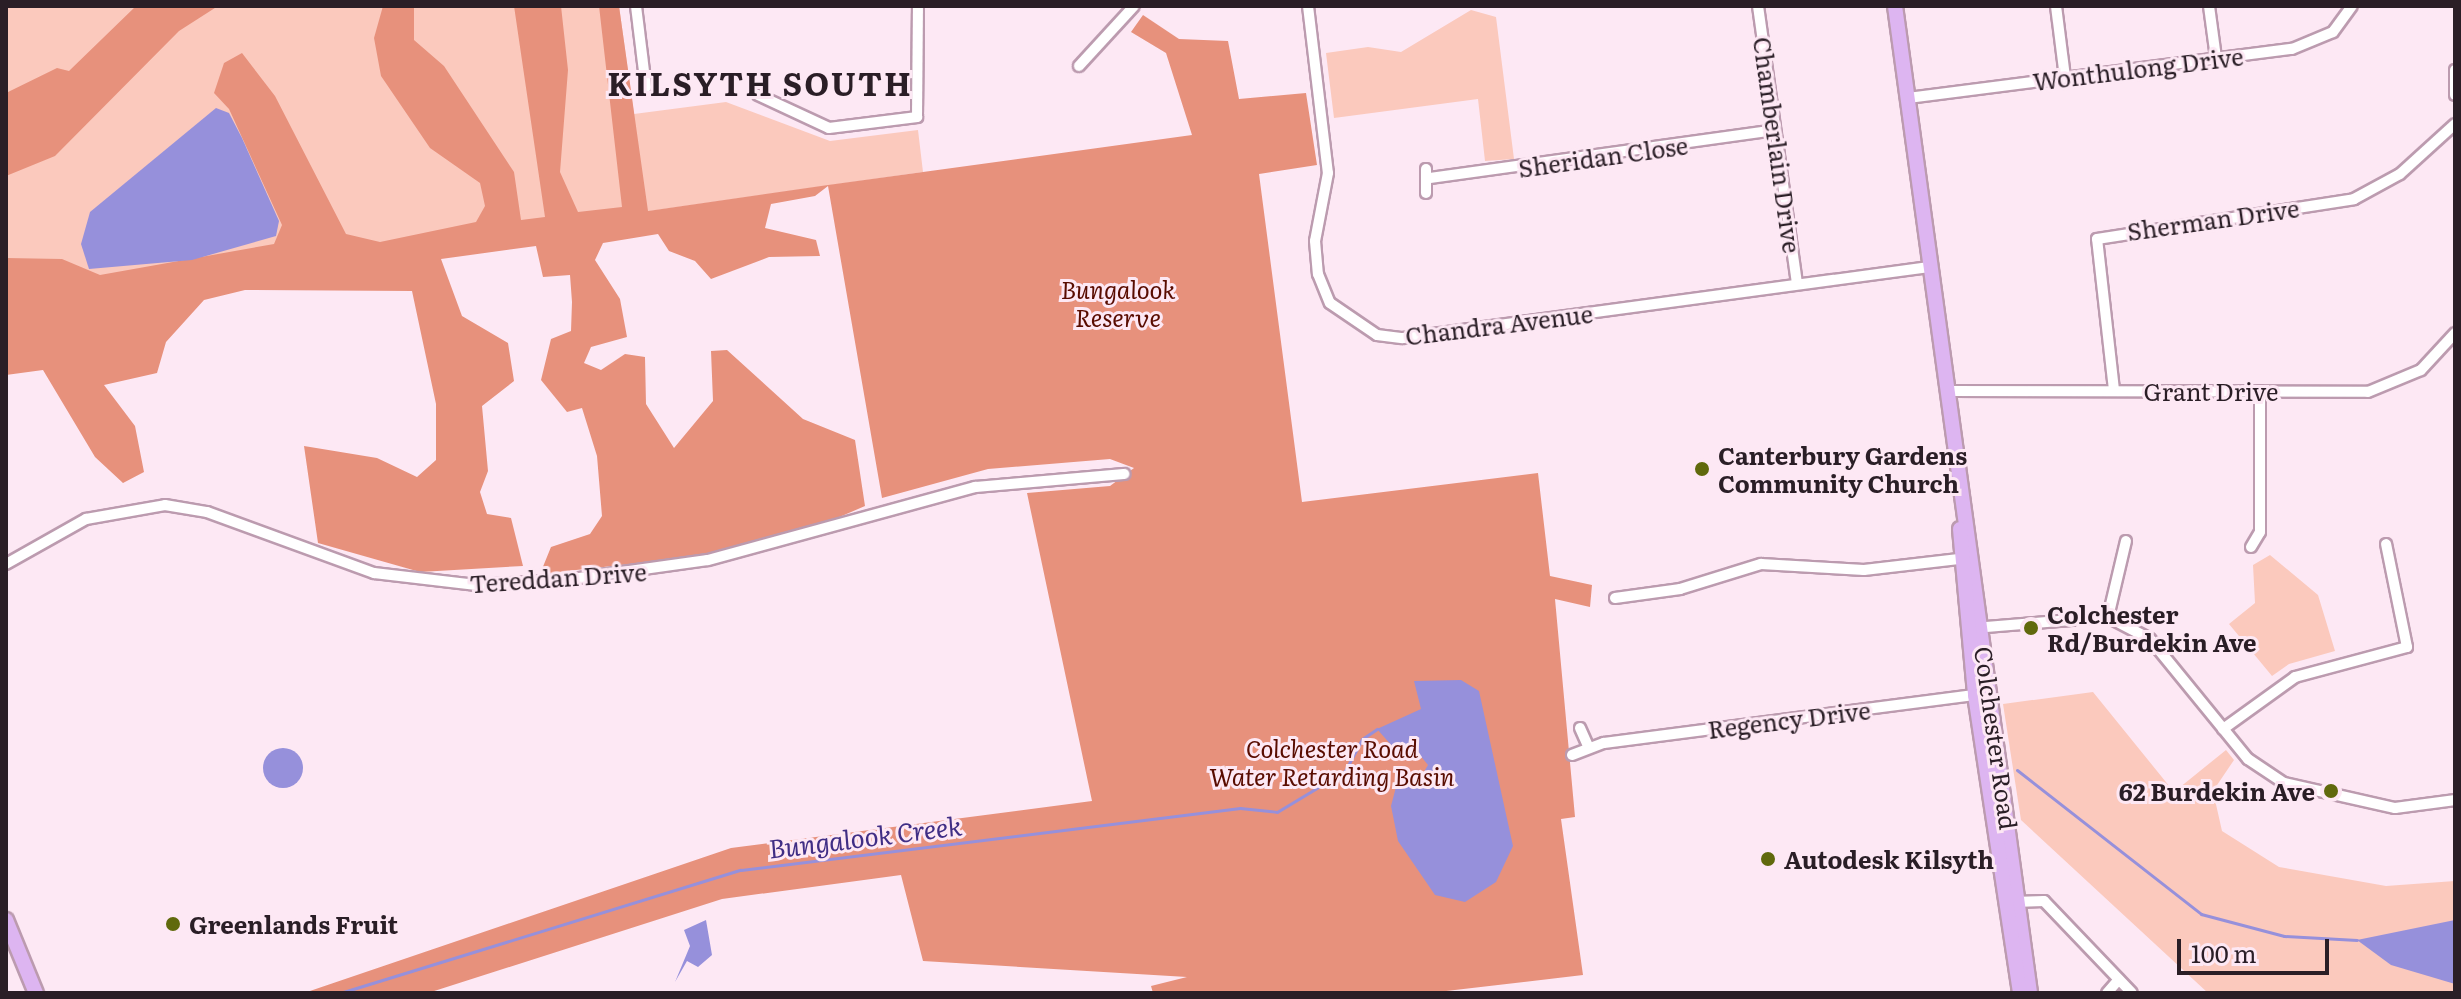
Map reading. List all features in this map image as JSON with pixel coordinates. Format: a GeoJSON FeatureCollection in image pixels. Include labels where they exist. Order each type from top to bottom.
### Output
{"type":"FeatureCollection","features":[{"type":"Feature","properties":{"kind":"main road","name":"Colchester Road"},"geometry":{"type":"LineString","coordinates":[[1895,6],[1947,391],[1982,694],[2030,993]]}},
{"type":"Feature","properties":{"kind":"main road","name":"Colchester Road"},"geometry":{"type":"LineString","coordinates":[[2013,902],[2020,993]]}},
{"type":"Feature","properties":{"kind":"main road"},"geometry":{"type":"LineString","coordinates":[[6,920],[36,993]]}},
{"type":"Feature","properties":{"kind":"street"},"geometry":{"type":"LineString","coordinates":[[636,6],[646,87]]}},
{"type":"Feature","properties":{"kind":"street"},"geometry":{"type":"LineString","coordinates":[[758,95],[829,128],[908,119],[922,109],[918,6]]}},
{"type":"Feature","properties":{"kind":"street"},"geometry":{"type":"LineString","coordinates":[[1079,66],[1134,6]]}},
{"type":"Feature","properties":{"kind":"street","name":"Chandra Avenue"},"geometry":{"type":"LineString","coordinates":[[1308,6],[1328,173],[1315,258],[1330,303],[1355,325],[1403,338],[1929,267]]}},
{"type":"Feature","properties":{"kind":"street","name":"Chamberlain Drive"},"geometry":{"type":"LineString","coordinates":[[1758,6],[1797,283]]}},
{"type":"Feature","properties":{"kind":"street"},"geometry":{"type":"LineString","coordinates":[[2056,6],[2065,77]]}},
{"type":"Feature","properties":{"kind":"street"},"geometry":{"type":"LineString","coordinates":[[2209,6],[2216,58]]}},
{"type":"Feature","properties":{"kind":"street","name":"Wonthulong Drive"},"geometry":{"type":"LineString","coordinates":[[1908,98],[2307,46],[2333,32],[2352,6]]}},
{"type":"Feature","properties":{"kind":"street"},"geometry":{"type":"LineString","coordinates":[[2455,70],[2455,95]]}},
{"type":"Feature","properties":{"kind":"street","name":"Sherman Drive"},"geometry":{"type":"LineString","coordinates":[[2114,390],[2097,239],[2354,199],[2400,174],[2455,124]]}},
{"type":"Feature","properties":{"kind":"street","name":"Sheridan Close"},"geometry":{"type":"LineString","coordinates":[[1426,193],[1428,174],[1775,130]]}},
{"type":"Feature","properties":{"kind":"street","name":"Grant Drive"},"geometry":{"type":"LineString","coordinates":[[1947,391],[2390,388],[2421,370],[2455,333]]}},
{"type":"Feature","properties":{"kind":"street"},"geometry":{"type":"LineString","coordinates":[[2251,547],[2260,532],[2260,391]]}},
{"type":"Feature","properties":{"kind":"street","name":"Tereddan Drive"},"geometry":{"type":"LineString","coordinates":[[6,564],[86,519],[165,505],[207,512],[374,573],[476,585],[565,580],[718,558],[975,487],[1124,474]]}},
{"type":"Feature","properties":{"kind":"street"},"geometry":{"type":"LineString","coordinates":[[2108,617],[2126,541]]}},
{"type":"Feature","properties":{"kind":"street"},"geometry":{"type":"LineString","coordinates":[[2223,729],[2295,677],[2407,647],[2386,544]]}},
{"type":"Feature","properties":{"kind":"street"},"geometry":{"type":"LineString","coordinates":[[1615,598],[1680,589],[1761,564],[1864,570],[1966,558]]}},
{"type":"Feature","properties":{"kind":"street"},"geometry":{"type":"LineString","coordinates":[[1975,628],[2108,617],[2150,639],[2223,729],[2261,769],[2310,794],[2395,808],[2455,800]]}},
{"type":"Feature","properties":{"kind":"street","name":"Regency Drive"},"geometry":{"type":"LineString","coordinates":[[1572,755],[1588,746],[1982,694]]}},
{"type":"Feature","properties":{"kind":"street"},"geometry":{"type":"LineString","coordinates":[[1580,728],[1588,746]]}},
{"type":"Feature","properties":{"kind":"street"},"geometry":{"type":"LineString","coordinates":[[2013,902],[2044,901],[2132,993]]}},
{"type":"Feature","properties":{"kind":"street"},"geometry":{"type":"LineString","coordinates":[[2107,993],[2119,979]]}},
{"type":"Feature","properties":{"kind":"shaded area"},"geometry":{"type":"Polygon","coordinates":[[[6,6],[619,6],[634,114],[726,102],[830,141],[918,130],[923,172],[6,303],[6,6]]]}},
{"type":"Feature","properties":{"kind":"shaded area"},"geometry":{"type":"Polygon","coordinates":[[[1471,10],[1496,17],[1514,159],[1485,161],[1478,99],[1334,118],[1326,53],[1368,47],[1401,52],[1471,10]]]}},
{"type":"Feature","properties":{"kind":"shaded area"},"geometry":{"type":"Polygon","coordinates":[[[216,108],[229,113],[242,138],[279,221],[276,236],[192,260],[89,269],[81,244],[90,212],[216,108]]]}},
{"type":"Feature","properties":{"kind":"shaded area"},"geometry":{"type":"Polygon","coordinates":[[[2270,555],[2318,595],[2335,651],[2289,664],[2272,676],[2229,624],[2255,603],[2253,565],[2270,555]]]}},
{"type":"Feature","properties":{"kind":"shaded area"},"geometry":{"type":"Polygon","coordinates":[[[1461,680],[1479,691],[1513,846],[1496,882],[1465,902],[1435,895],[1398,841],[1391,806],[1396,787],[1418,782],[1428,765],[1419,754],[1400,755],[1377,729],[1421,709],[1414,681],[1461,680]]]}},
{"type":"Feature","properties":{"kind":"shaded area"},"geometry":{"type":"Polygon","coordinates":[[[2093,692],[2174,792],[2226,750],[2234,760],[2213,791],[2222,831],[2279,867],[2386,886],[2455,881],[2455,993],[2208,993],[2021,820],[2003,704],[2093,692]]]}},
{"type":"Feature","properties":{"kind":"shaded area"},"geometry":{"type":"Polygon","coordinates":[[[283,748],[297,754],[303,768],[297,782],[283,788],[269,782],[263,768],[269,754],[283,748]]]}},
{"type":"Feature","properties":{"kind":"shaded area"},"geometry":{"type":"Polygon","coordinates":[[[706,920],[712,955],[698,967],[687,961],[675,982],[690,946],[684,930],[706,920]]]}},
{"type":"Feature","properties":{"kind":"shaded area"},"geometry":{"type":"Polygon","coordinates":[[[2455,920],[2455,984],[2391,965],[2357,940],[2455,920]]]}},
{"type":"Feature","properties":{"kind":"green space"},"geometry":{"type":"Polygon","coordinates":[[[136,6],[218,6],[179,31],[55,156],[6,176],[6,93],[57,68],[69,71],[136,6]]]}},
{"type":"Feature","properties":{"kind":"green space"},"geometry":{"type":"Polygon","coordinates":[[[383,6],[414,6],[414,40],[444,66],[514,172],[521,220],[545,217],[514,6],[561,6],[568,70],[560,172],[578,212],[622,207],[599,6],[619,6],[648,211],[1192,135],[1166,53],[1131,32],[1143,15],[1179,39],[1228,41],[1239,99],[1306,93],[1317,165],[1259,174],[1302,502],[1538,473],[1550,576],[1592,585],[1590,607],[1555,599],[1575,817],[1561,819],[1583,975],[1429,993],[1153,993],[1151,986],[1187,977],[923,961],[901,875],[722,899],[428,993],[304,993],[731,848],[1092,801],[1027,493],[1110,486],[1134,468],[1110,459],[988,469],[882,498],[828,186],[815,196],[771,204],[765,228],[816,240],[820,256],[769,257],[711,279],[695,261],[669,251],[658,234],[603,243],[595,260],[620,299],[627,337],[591,347],[584,363],[601,370],[625,354],[645,357],[646,404],[674,448],[713,401],[711,351],[727,350],[803,419],[855,440],[865,506],[807,531],[721,554],[540,574],[551,547],[590,534],[602,516],[597,456],[582,408],[567,412],[541,380],[551,339],[571,331],[572,302],[570,275],[543,277],[536,246],[441,259],[462,316],[508,343],[514,381],[482,406],[488,471],[480,492],[487,514],[511,518],[523,566],[420,572],[318,543],[304,446],[377,458],[417,477],[436,460],[436,404],[412,291],[245,290],[204,300],[166,342],[157,373],[104,385],[135,426],[144,472],[123,483],[95,457],[43,370],[6,375],[6,258],[62,259],[100,275],[274,244],[282,225],[229,109],[214,93],[224,63],[242,53],[275,96],[346,234],[380,242],[476,222],[485,206],[480,183],[430,148],[381,76],[374,38],[383,6]]]}},
{"type":"Feature","properties":{"kind":"waterway","name":"Bungalook Creek"},"geometry":{"type":"LineString","coordinates":[[340,993],[741,870],[1240,808],[1277,812],[1345,771],[1362,739],[1377,729]]}},
{"type":"Feature","properties":{"kind":"waterway","name":"Bungalook Creek"},"geometry":{"type":"LineString","coordinates":[[2017,770],[2201,914],[2284,936],[2357,940]]}},
{"type":"Feature","properties":{"kind":"place","name":"Canterbury Gardens Community Church"},"geometry":{"type":"Point","coordinates":[1702,469]}},
{"type":"Feature","properties":{"kind":"place","name":"Colchester Rd/Burdekin Ave"},"geometry":{"type":"Point","coordinates":[2031,628]}},
{"type":"Feature","properties":{"kind":"place","name":"62 Burdekin Ave"},"geometry":{"type":"Point","coordinates":[2331,791]}},
{"type":"Feature","properties":{"kind":"place","name":"Autodesk Kilsyth"},"geometry":{"type":"Point","coordinates":[1768,859]}},
{"type":"Feature","properties":{"kind":"place","name":"Greenlands Fruit"},"geometry":{"type":"Point","coordinates":[173,924]}},
{"type":"Feature","properties":{"kind":"district","name":"KILSYTH SOUTH"},"geometry":{"type":"Point","coordinates":[760,82]}},
{"type":"Feature","properties":{"kind":"park label","name":"Bungalook Reserve"},"geometry":{"type":"Point","coordinates":[1118,303]}},
{"type":"Feature","properties":{"kind":"park label","name":"Colchester Road Water Retarding Basin"},"geometry":{"type":"Point","coordinates":[1332,762]}}]}
